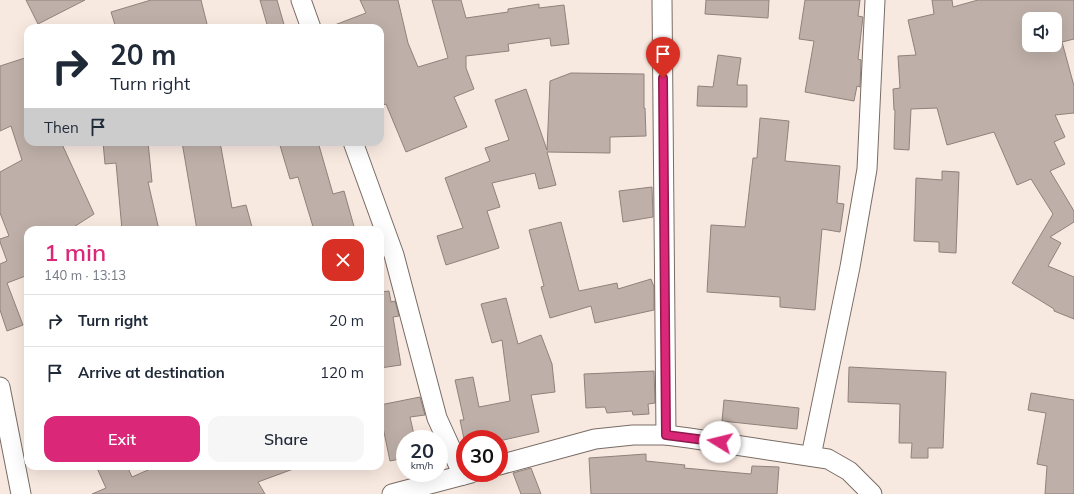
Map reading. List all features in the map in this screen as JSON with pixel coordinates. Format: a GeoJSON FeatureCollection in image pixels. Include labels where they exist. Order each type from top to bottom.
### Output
{"type":"FeatureCollection","features":[{"type":"Feature","properties":{"kind":"street"},"geometry":{"type":"LineString","coordinates":[[301,0],[310,24]]}},
{"type":"Feature","properties":{"kind":"street"},"geometry":{"type":"LineString","coordinates":[[662,0],[666,435]]}},
{"type":"Feature","properties":{"kind":"street"},"geometry":{"type":"LineString","coordinates":[[811,456],[850,267],[868,169],[875,0]]}},
{"type":"Feature","properties":{"kind":"street"},"geometry":{"type":"LineString","coordinates":[[354,146],[383,226]]}},
{"type":"Feature","properties":{"kind":"street"},"geometry":{"type":"LineString","coordinates":[[384,228],[394,256],[437,418],[456,453]]}},
{"type":"Feature","properties":{"kind":"street"},"geometry":{"type":"LineString","coordinates":[[0,387],[21,494]]}},
{"type":"Feature","properties":{"kind":"street"},"geometry":{"type":"LineString","coordinates":[[508,463],[595,439],[633,435],[666,435],[828,459],[850,471],[872,494]]}},
{"type":"Feature","properties":{"kind":"street"},"geometry":{"type":"LineString","coordinates":[[392,494],[456,477]]}},
{"type":"Feature","properties":{"kind":"building"},"geometry":{"type":"Polygon","coordinates":[[[26,0],[85,0],[38,24],[26,0]]]}},
{"type":"Feature","properties":{"kind":"building"},"geometry":{"type":"Polygon","coordinates":[[[151,0],[201,0],[207,24],[115,24],[111,12],[151,0]]]}},
{"type":"Feature","properties":{"kind":"building"},"geometry":{"type":"Polygon","coordinates":[[[260,0],[277,0],[284,24],[267,24],[260,0]]]}},
{"type":"Feature","properties":{"kind":"building"},"geometry":{"type":"Polygon","coordinates":[[[360,0],[398,0],[408,43],[418,67],[448,58],[432,0],[461,0],[466,18],[508,12],[508,9],[539,4],[539,8],[564,5],[569,44],[551,46],[550,38],[508,44],[509,51],[466,56],[466,68],[474,89],[454,97],[467,127],[406,152],[386,104],[384,105],[384,24],[337,24],[366,13],[360,0]]]}},
{"type":"Feature","properties":{"kind":"building"},"geometry":{"type":"Polygon","coordinates":[[[706,0],[769,0],[768,18],[705,14],[706,0]]]}},
{"type":"Feature","properties":{"kind":"building"},"geometry":{"type":"Polygon","coordinates":[[[805,0],[860,0],[858,16],[863,17],[858,59],[861,60],[860,87],[857,86],[854,101],[805,92],[814,41],[799,39],[805,0]]]}},
{"type":"Feature","properties":{"kind":"building"},"geometry":{"type":"Polygon","coordinates":[[[932,0],[952,0],[953,7],[978,0],[1074,0],[1074,39],[1062,42],[1074,86],[1074,113],[1055,115],[1065,137],[1054,142],[1065,164],[1050,171],[1074,211],[1074,222],[1050,237],[1061,243],[1048,266],[1074,277],[1074,319],[1054,311],[1054,309],[1012,283],[1053,214],[1031,179],[1017,185],[994,132],[947,145],[937,108],[911,109],[909,150],[894,149],[895,110],[893,89],[900,88],[898,56],[916,55],[908,20],[934,14],[932,0]]]}},
{"type":"Feature","properties":{"kind":"building"},"geometry":{"type":"Polygon","coordinates":[[[718,55],[741,58],[737,85],[747,85],[747,107],[697,106],[698,86],[713,87],[718,55]]]}},
{"type":"Feature","properties":{"kind":"building"},"geometry":{"type":"Polygon","coordinates":[[[24,58],[24,146],[63,146],[94,214],[75,226],[24,226],[24,277],[7,283],[23,325],[7,331],[0,310],[0,264],[7,261],[0,239],[9,236],[0,213],[0,172],[22,160],[11,126],[0,131],[0,66],[24,58]]]}},
{"type":"Feature","properties":{"kind":"building"},"geometry":{"type":"Polygon","coordinates":[[[571,73],[644,74],[646,136],[610,137],[610,153],[547,152],[556,185],[539,189],[535,173],[492,183],[500,207],[487,211],[499,248],[446,265],[437,236],[463,228],[445,178],[490,161],[485,148],[509,140],[495,100],[526,89],[547,150],[550,81],[571,73]]]}},
{"type":"Feature","properties":{"kind":"building"},"geometry":{"type":"Polygon","coordinates":[[[760,118],[789,121],[785,161],[840,166],[837,203],[844,204],[840,232],[822,229],[815,310],[780,307],[780,297],[707,292],[711,225],[745,227],[753,158],[757,158],[760,118]]]}},
{"type":"Feature","properties":{"kind":"building"},"geometry":{"type":"Polygon","coordinates":[[[103,146],[148,146],[152,182],[148,182],[158,226],[122,226],[116,163],[105,164],[103,146]]]}},
{"type":"Feature","properties":{"kind":"building"},"geometry":{"type":"Polygon","coordinates":[[[183,146],[221,146],[232,208],[246,205],[252,226],[196,226],[183,146]]]}},
{"type":"Feature","properties":{"kind":"building"},"geometry":{"type":"Polygon","coordinates":[[[280,146],[319,146],[333,194],[344,191],[354,226],[313,226],[298,177],[290,179],[280,146]]]}},
{"type":"Feature","properties":{"kind":"building"},"geometry":{"type":"Polygon","coordinates":[[[942,171],[959,172],[956,253],[939,252],[939,242],[914,241],[916,178],[942,180],[942,171]]]}},
{"type":"Feature","properties":{"kind":"building"},"geometry":{"type":"Polygon","coordinates":[[[652,187],[653,217],[623,222],[619,191],[652,187]]]}},
{"type":"Feature","properties":{"kind":"building"},"geometry":{"type":"Polygon","coordinates":[[[561,222],[579,291],[617,283],[618,289],[651,279],[654,287],[654,310],[595,323],[591,306],[550,318],[541,287],[544,286],[529,230],[561,222]]]}},
{"type":"Feature","properties":{"kind":"building"},"geometry":{"type":"Polygon","coordinates":[[[389,291],[391,302],[395,301],[399,316],[393,317],[401,365],[384,367],[384,292],[389,291]]]}},
{"type":"Feature","properties":{"kind":"building"},"geometry":{"type":"Polygon","coordinates":[[[506,298],[518,344],[541,335],[552,364],[555,392],[531,395],[539,432],[508,439],[508,430],[462,430],[460,420],[464,420],[455,380],[473,377],[479,407],[510,401],[502,340],[492,343],[481,304],[506,298]]]}},
{"type":"Feature","properties":{"kind":"building"},"geometry":{"type":"Polygon","coordinates":[[[849,367],[946,372],[943,448],[928,448],[928,458],[911,458],[912,443],[899,443],[900,404],[848,402],[849,367]]]}},
{"type":"Feature","properties":{"kind":"building"},"geometry":{"type":"Polygon","coordinates":[[[654,371],[655,403],[648,404],[649,414],[633,415],[632,411],[607,413],[605,407],[586,408],[584,374],[654,371]]]}},
{"type":"Feature","properties":{"kind":"building"},"geometry":{"type":"Polygon","coordinates":[[[1031,393],[1074,400],[1074,494],[1045,494],[1047,466],[1037,464],[1046,413],[1028,410],[1031,393]]]}},
{"type":"Feature","properties":{"kind":"building"},"geometry":{"type":"Polygon","coordinates":[[[420,397],[425,415],[410,417],[413,430],[396,430],[396,460],[390,461],[384,432],[384,404],[420,397]]]}},
{"type":"Feature","properties":{"kind":"building"},"geometry":{"type":"Polygon","coordinates":[[[724,400],[799,408],[797,429],[722,421],[724,400]]]}},
{"type":"Feature","properties":{"kind":"building"},"geometry":{"type":"Polygon","coordinates":[[[646,454],[646,461],[685,465],[684,468],[751,474],[752,466],[779,467],[777,494],[591,494],[589,458],[646,454]]]}},
{"type":"Feature","properties":{"kind":"building"},"geometry":{"type":"Polygon","coordinates":[[[531,468],[541,494],[521,494],[513,473],[531,468]]]}},
{"type":"Feature","properties":{"kind":"building"},"geometry":{"type":"Polygon","coordinates":[[[98,470],[129,470],[132,477],[148,470],[291,470],[258,482],[265,494],[92,494],[106,488],[98,470]]]}},
{"type":"Feature","properties":{"kind":"route"},"geometry":{"type":"LineString","coordinates":[[663,78],[666,435],[720,442]]}}]}
